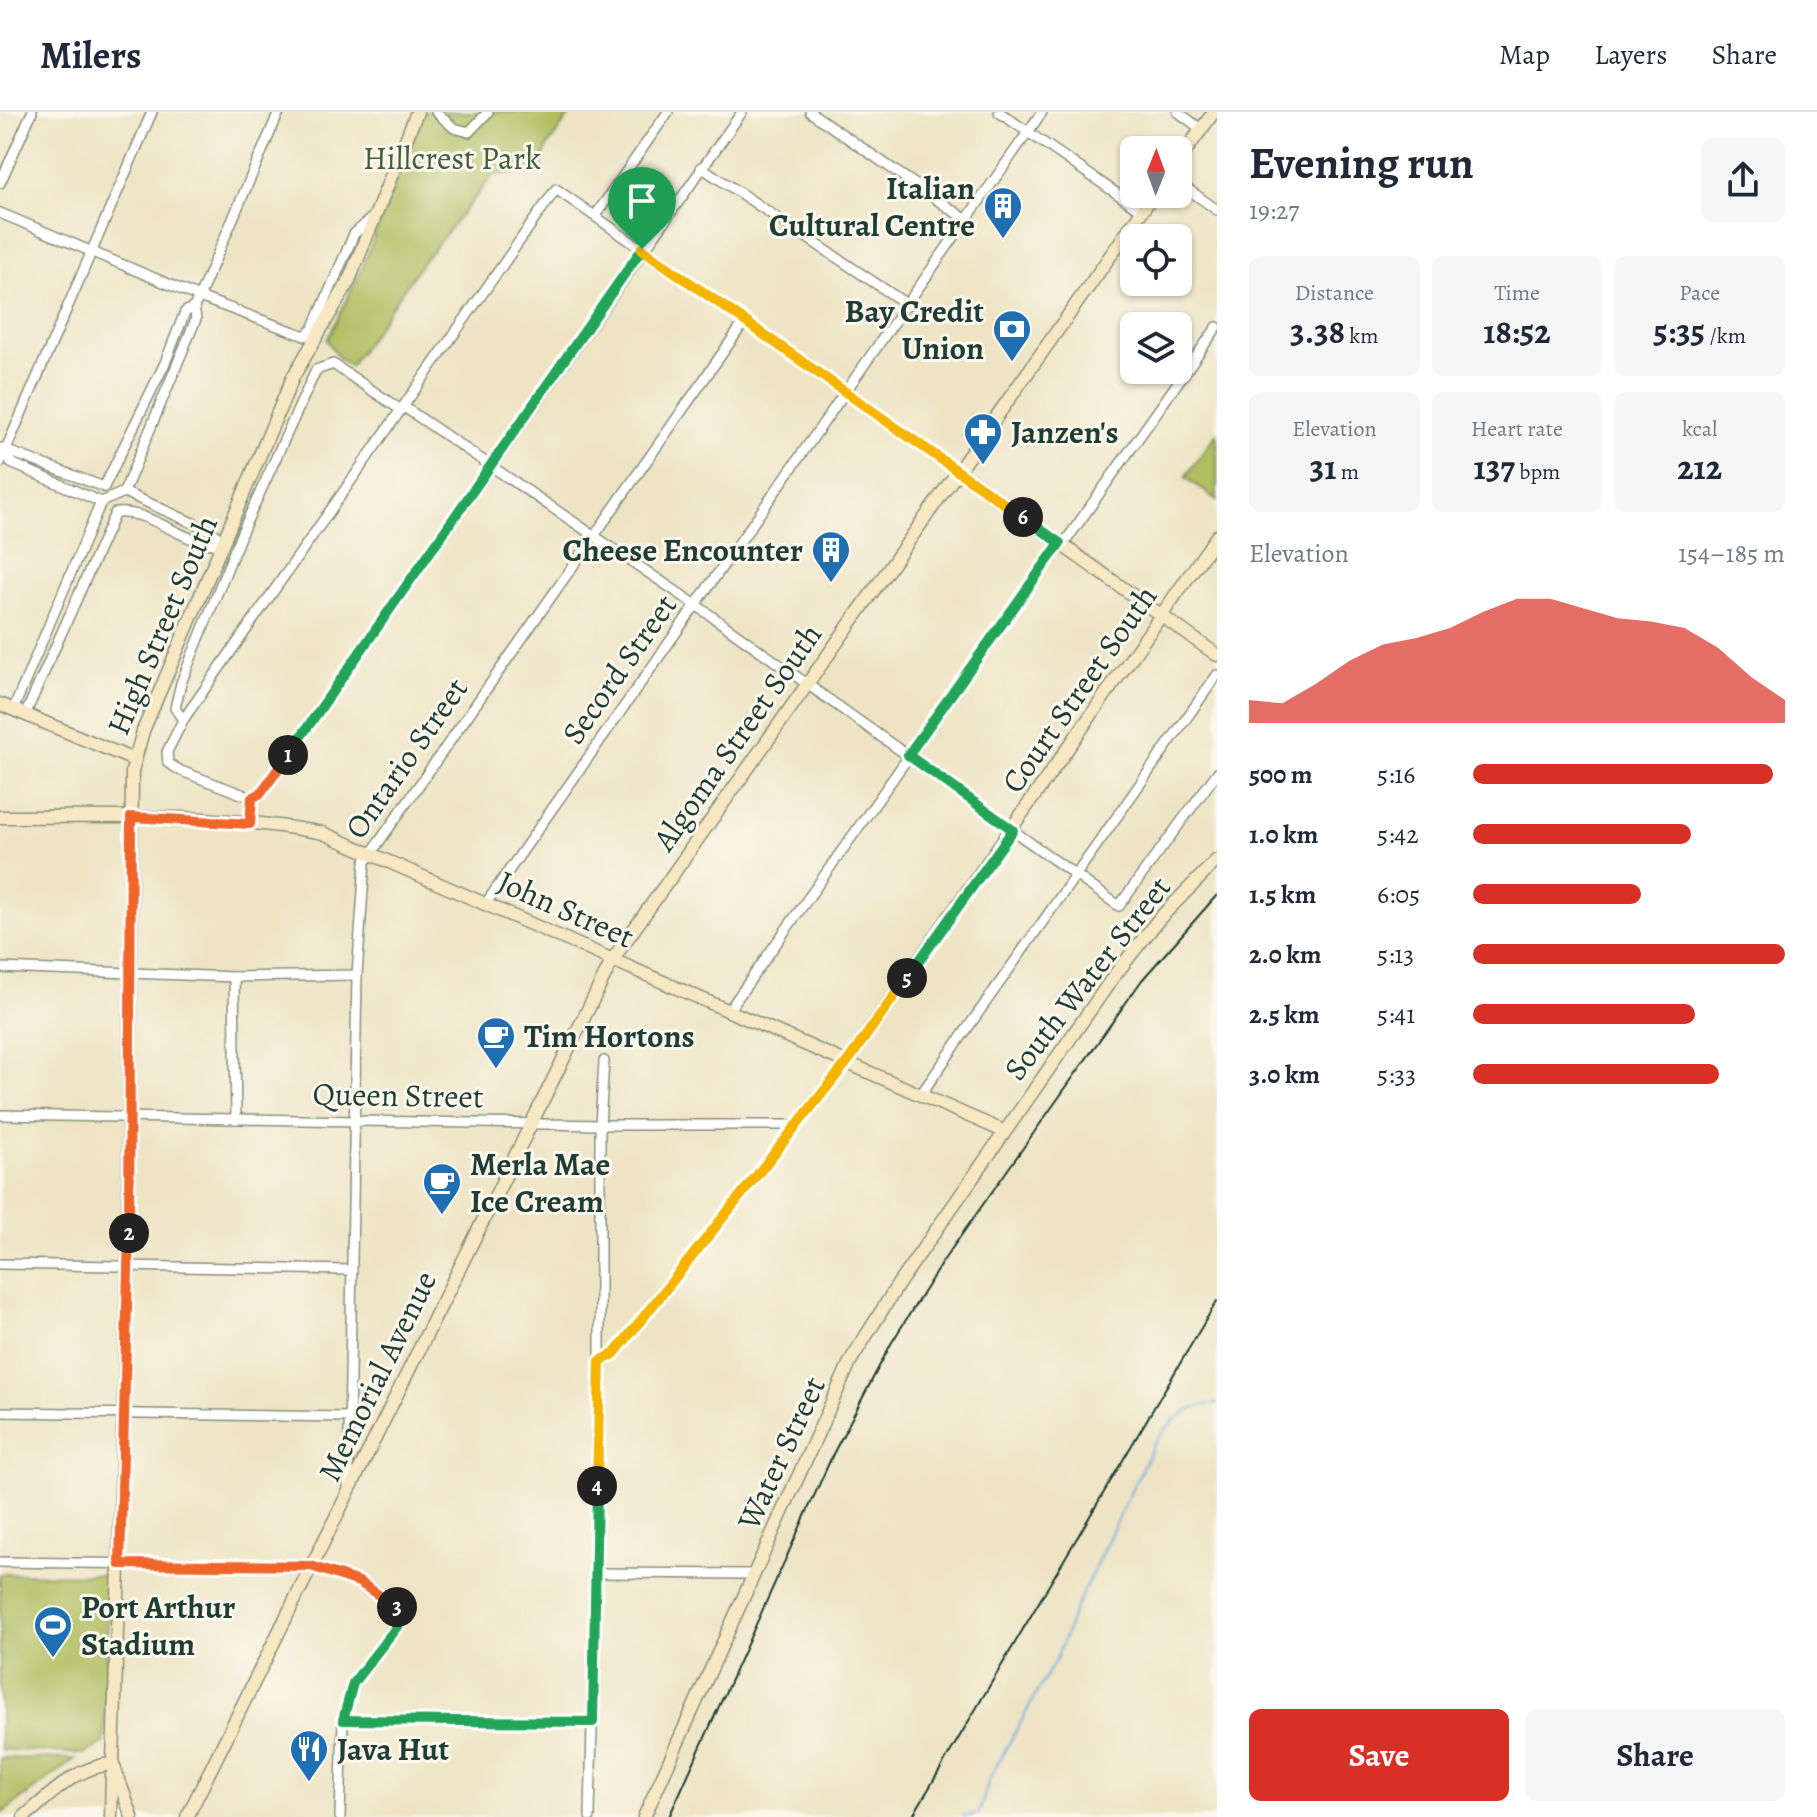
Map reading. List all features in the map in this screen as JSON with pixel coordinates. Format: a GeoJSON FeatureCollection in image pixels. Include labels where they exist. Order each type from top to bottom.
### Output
{"type":"FeatureCollection","features":[{"type":"Feature","properties":{"kind":"main road","name":"High Street South"},"geometry":{"type":"LineString","coordinates":[[132,1817],[113,1764],[125,1413],[134,760],[143,731],[293,377],[348,283],[417,112]]}},
{"type":"Feature","properties":{"kind":"main road"},"geometry":{"type":"LineString","coordinates":[[1192,142],[1214,112]]}},
{"type":"Feature","properties":{"kind":"main road","name":"Algoma Street South"},"geometry":{"type":"LineString","coordinates":[[613,959],[1144,208]]}},
{"type":"Feature","properties":{"kind":"main road"},"geometry":{"type":"LineString","coordinates":[[958,471],[1217,655]]}},
{"type":"Feature","properties":{"kind":"main road","name":"Court Street South"},"geometry":{"type":"LineString","coordinates":[[848,1061],[1217,536]]}},
{"type":"Feature","properties":{"kind":"main road"},"geometry":{"type":"LineString","coordinates":[[0,704],[134,760]]}},
{"type":"Feature","properties":{"kind":"main road","name":"John Street"},"geometry":{"type":"LineString","coordinates":[[0,817],[131,817],[250,824],[323,833],[372,851],[1003,1131]]}},
{"type":"Feature","properties":{"kind":"main road","name":"South Water Street"},"geometry":{"type":"LineString","coordinates":[[1003,1131],[1132,953],[1159,919],[1217,860]]}},
{"type":"Feature","properties":{"kind":"main road","name":"Memorial Avenue"},"geometry":{"type":"LineString","coordinates":[[187,1817],[613,959]]}},
{"type":"Feature","properties":{"kind":"main road","name":"Water Street"},"geometry":{"type":"LineString","coordinates":[[644,1817],[851,1360],[899,1283],[1003,1131]]}},
{"type":"Feature","properties":{"kind":"main road"},"geometry":{"type":"LineString","coordinates":[[24,1817],[89,1768],[113,1764],[111,1817]]}},
{"type":"Feature","properties":{"kind":"street"},"geometry":{"type":"LineString","coordinates":[[0,183],[32,112]]}},
{"type":"Feature","properties":{"kind":"street"},"geometry":{"type":"LineString","coordinates":[[0,463],[3,449],[152,112]]}},
{"type":"Feature","properties":{"kind":"street"},"geometry":{"type":"LineString","coordinates":[[3,449],[104,487],[165,363],[185,312],[194,307],[199,297],[279,112]]}},
{"type":"Feature","properties":{"kind":"street"},"geometry":{"type":"LineString","coordinates":[[436,112],[454,128],[469,132],[488,112]]}},
{"type":"Feature","properties":{"kind":"street"},"geometry":{"type":"LineString","coordinates":[[595,216],[668,112]]}},
{"type":"Feature","properties":{"kind":"street"},"geometry":{"type":"LineString","coordinates":[[742,112],[642,249],[491,469],[261,793],[252,798],[168,763],[167,752],[183,720],[556,189],[595,216],[642,249],[745,321],[958,471]]}},
{"type":"Feature","properties":{"kind":"street"},"geometry":{"type":"LineString","coordinates":[[810,112],[968,221]]}},
{"type":"Feature","properties":{"kind":"street"},"geometry":{"type":"LineString","coordinates":[[999,112],[1142,211]]}},
{"type":"Feature","properties":{"kind":"street","name":"Secord Street"},"geometry":{"type":"LineString","coordinates":[[486,903],[1042,112]]}},
{"type":"Feature","properties":{"kind":"street"},"geometry":{"type":"LineString","coordinates":[[1178,112],[1201,129]]}},
{"type":"Feature","properties":{"kind":"street"},"geometry":{"type":"LineString","coordinates":[[701,167],[908,305]]}},
{"type":"Feature","properties":{"kind":"street"},"geometry":{"type":"LineString","coordinates":[[1192,192],[1217,210]]}},
{"type":"Feature","properties":{"kind":"street"},"geometry":{"type":"LineString","coordinates":[[0,213],[300,336],[309,334],[354,234],[376,214]]}},
{"type":"Feature","properties":{"kind":"street"},"geometry":{"type":"LineString","coordinates":[[124,492],[196,319],[194,307]]}},
{"type":"Feature","properties":{"kind":"street","name":"Ontario Street"},"geometry":{"type":"LineString","coordinates":[[347,1496],[357,1120],[357,975],[365,862],[745,321]]}},
{"type":"Feature","properties":{"kind":"street"},"geometry":{"type":"LineString","coordinates":[[729,1010],[908,755],[1217,327]]}},
{"type":"Feature","properties":{"kind":"street"},"geometry":{"type":"LineString","coordinates":[[165,363],[176,368]]}},
{"type":"Feature","properties":{"kind":"street"},"geometry":{"type":"LineString","coordinates":[[183,720],[175,708],[181,683],[248,519],[316,370],[333,364],[595,535],[1119,906],[1217,773]]}},
{"type":"Feature","properties":{"kind":"street"},"geometry":{"type":"LineString","coordinates":[[3,449],[11,463],[97,499],[124,492],[213,532],[223,544]]}},
{"type":"Feature","properties":{"kind":"street"},"geometry":{"type":"LineString","coordinates":[[19,712],[97,499]]}},
{"type":"Feature","properties":{"kind":"street"},"geometry":{"type":"LineString","coordinates":[[19,712],[115,513],[136,513],[207,545],[223,544]]}},
{"type":"Feature","properties":{"kind":"street"},"geometry":{"type":"LineString","coordinates":[[921,1094],[1217,675]]}},
{"type":"Feature","properties":{"kind":"street"},"geometry":{"type":"LineString","coordinates":[[250,824],[252,798]]}},
{"type":"Feature","properties":{"kind":"street"},"geometry":{"type":"LineString","coordinates":[[0,968],[234,977],[357,975]]}},
{"type":"Feature","properties":{"kind":"street"},"geometry":{"type":"LineString","coordinates":[[234,977],[236,1119]]}},
{"type":"Feature","properties":{"kind":"street"},"geometry":{"type":"LineString","coordinates":[[590,1817],[600,1361],[600,1125],[604,1061]]}},
{"type":"Feature","properties":{"kind":"street","name":"Court Street South"},"geometry":{"type":"LineString","coordinates":[[600,1361],[614,1354],[848,1061]]}},
{"type":"Feature","properties":{"kind":"street","name":"Queen Street"},"geometry":{"type":"LineString","coordinates":[[0,1115],[600,1125],[795,1125]]}},
{"type":"Feature","properties":{"kind":"street"},"geometry":{"type":"LineString","coordinates":[[0,1264],[352,1270]]}},
{"type":"Feature","properties":{"kind":"street"},"geometry":{"type":"LineString","coordinates":[[0,1412],[349,1417]]}},
{"type":"Feature","properties":{"kind":"street"},"geometry":{"type":"LineString","coordinates":[[0,1562],[311,1566],[342,1575],[396,1605],[401,1617],[392,1637],[353,1683],[343,1720],[340,1817]]}},
{"type":"Feature","properties":{"kind":"street"},"geometry":{"type":"LineString","coordinates":[[596,1573],[754,1574]]}},
{"type":"Feature","properties":{"kind":"street"},"geometry":{"type":"LineString","coordinates":[[343,1720],[593,1722]]}},
{"type":"Feature","properties":{"kind":"green space","name":"Hillcrest Park"},"geometry":{"type":"Polygon","coordinates":[[[424,112],[572,112],[547,147],[540,172],[494,174],[421,264],[350,366],[338,357],[327,340],[360,273],[424,112]]]}},
{"type":"Feature","properties":{"kind":"green space"},"geometry":{"type":"Polygon","coordinates":[[[1217,433],[1217,500],[1185,477],[1217,433]]]}},
{"type":"Feature","properties":{"kind":"green space","name":"Port Arthur Stadium"},"geometry":{"type":"Polygon","coordinates":[[[0,1574],[109,1575],[104,1743],[84,1754],[0,1749],[0,1574]]]}},
{"type":"Feature","properties":{"kind":"green space"},"geometry":{"type":"Polygon","coordinates":[[[0,1758],[75,1759],[0,1815],[0,1758]]]}},
{"type":"Feature","properties":{"kind":"waterway"},"geometry":{"type":"LineString","coordinates":[[964,1817],[979,1813],[990,1777],[1057,1657],[1075,1609],[1153,1445],[1166,1428],[1187,1411],[1217,1403]]}},
{"type":"Feature","properties":{"kind":"railway"},"geometry":{"type":"LineString","coordinates":[[669,1817],[833,1454],[892,1342],[943,1261],[1142,980],[1217,895]]}},
{"type":"Feature","properties":{"kind":"railway"},"geometry":{"type":"LineString","coordinates":[[912,1817],[1217,1301]]}},
{"type":"Feature","properties":{"kind":"place","name":"Italian Cultural Centre"},"geometry":{"type":"Point","coordinates":[1003,240]}},
{"type":"Feature","properties":{"kind":"place","name":"Bay Credit Union"},"geometry":{"type":"Point","coordinates":[1012,363]}},
{"type":"Feature","properties":{"kind":"place","name":"Janzen's"},"geometry":{"type":"Point","coordinates":[983,466]}},
{"type":"Feature","properties":{"kind":"place","name":"Cheese Encounter"},"geometry":{"type":"Point","coordinates":[831,584]}},
{"type":"Feature","properties":{"kind":"place","name":"Tim Hortons"},"geometry":{"type":"Point","coordinates":[496,1070]}},
{"type":"Feature","properties":{"kind":"place","name":"Merla Mae Ice Cream"},"geometry":{"type":"Point","coordinates":[442,1216]}},
{"type":"Feature","properties":{"kind":"place","name":"Port Arthur Stadium"},"geometry":{"type":"Point","coordinates":[53,1659]}},
{"type":"Feature","properties":{"kind":"place","name":"Java Hut"},"geometry":{"type":"Point","coordinates":[309,1783]}},
{"type":"Feature","properties":{"kind":"route"},"geometry":{"type":"LineString","coordinates":[[642,249],[1060,543],[908,755],[1013,830],[848,1061],[614,1354],[600,1361],[593,1722],[343,1720],[353,1683],[370,1659],[392,1637],[399,1624],[401,1617],[396,1605],[359,1582],[311,1566],[120,1564],[128,1266],[131,817],[250,824],[252,798],[261,793],[384,620],[642,249]]}}]}
